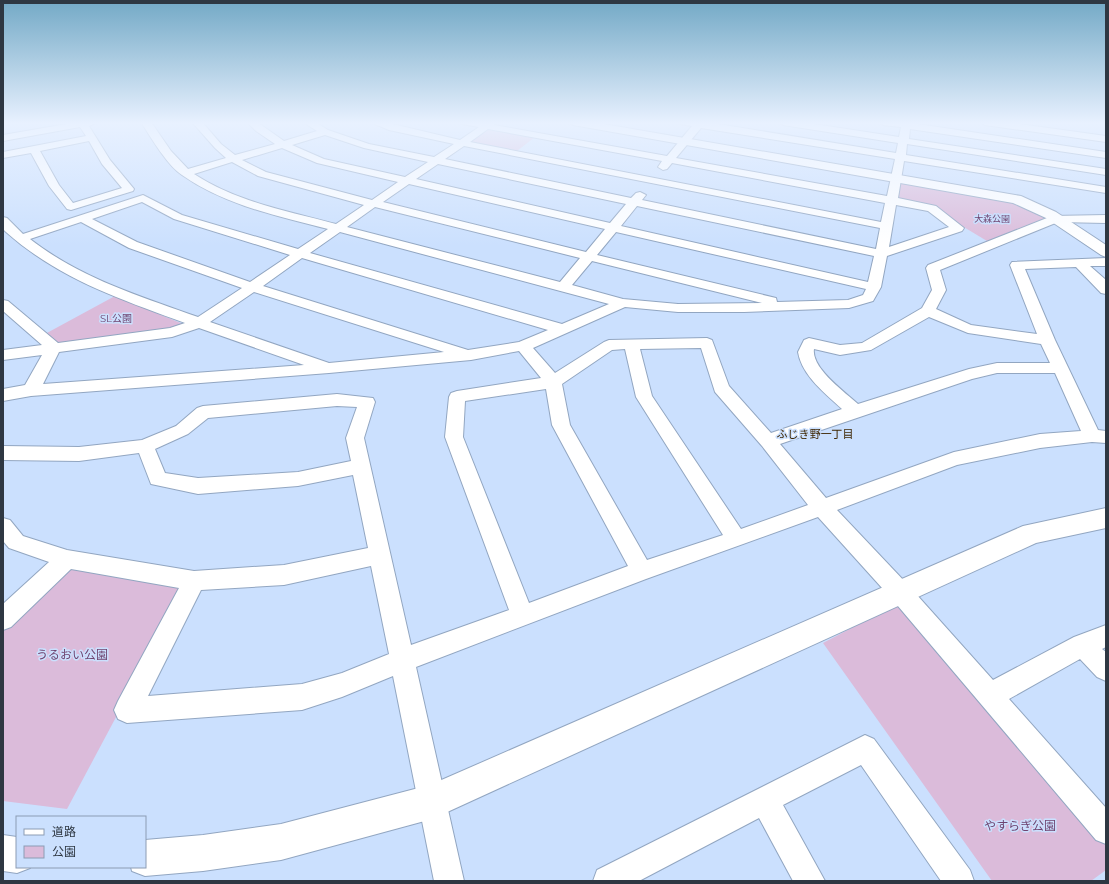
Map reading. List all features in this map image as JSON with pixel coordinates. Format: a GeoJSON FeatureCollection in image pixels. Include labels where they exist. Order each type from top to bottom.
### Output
{"type":"FeatureCollection","features":[{"type":"Feature","properties":{"kind":"street"},"geometry":{"type":"LineString","coordinates":[[42,163],[54,186],[71,207],[129,189],[107,163]]}},
{"type":"Feature","properties":{"kind":"street"},"geometry":{"type":"LineString","coordinates":[[176,163],[185,173],[210,189],[250,205],[623,303],[678,308],[744,308],[789,305],[849,304],[868,298],[874,287],[898,163]]}},
{"type":"Feature","properties":{"kind":"street"},"geometry":{"type":"LineString","coordinates":[[185,173],[218,163]]}},
{"type":"Feature","properties":{"kind":"street"},"geometry":{"type":"LineString","coordinates":[[241,163],[262,174],[375,204],[789,305]]}},
{"type":"Feature","properties":{"kind":"street"},"geometry":{"type":"LineString","coordinates":[[331,163],[874,287]]}},
{"type":"Feature","properties":{"kind":"street"},"geometry":{"type":"LineString","coordinates":[[3,355],[172,332],[199,323],[433,163]]}},
{"type":"Feature","properties":{"kind":"street"},"geometry":{"type":"LineString","coordinates":[[447,163],[881,254],[958,228],[932,208],[687,163]]}},
{"type":"Feature","properties":{"kind":"street"},"geometry":{"type":"LineString","coordinates":[[566,163],[886,226]]}},
{"type":"Feature","properties":{"kind":"street"},"geometry":{"type":"LineString","coordinates":[[563,286],[666,163]]}},
{"type":"Feature","properties":{"kind":"street"},"geometry":{"type":"LineString","coordinates":[[811,163],[1016,199],[1031,203],[1106,252]]}},
{"type":"Feature","properties":{"kind":"street"},"geometry":{"type":"LineString","coordinates":[[938,163],[1106,190]]}},
{"type":"Feature","properties":{"kind":"street"},"geometry":{"type":"LineString","coordinates":[[1049,163],[1106,172]]}},
{"type":"Feature","properties":{"kind":"street"},"geometry":{"type":"LineString","coordinates":[[22,238],[143,198],[178,217],[300,254],[563,329]]}},
{"type":"Feature","properties":{"kind":"street"},"geometry":{"type":"LineString","coordinates":[[81,218],[133,245],[253,287],[471,355]]}},
{"type":"Feature","properties":{"kind":"street"},"geometry":{"type":"LineString","coordinates":[[855,410],[821,378],[808,362],[806,352],[809,343],[840,350],[866,347],[928,311],[939,290],[933,268],[1056,218],[1106,219]]}},
{"type":"Feature","properties":{"kind":"street"},"geometry":{"type":"LineString","coordinates":[[5,227],[22,238],[56,265],[82,279],[199,323],[329,368]]}},
{"type":"Feature","properties":{"kind":"street"},"geometry":{"type":"LineString","coordinates":[[194,581],[127,710],[302,697],[342,685],[403,660],[642,571],[737,539],[954,459],[1040,441],[1099,436],[1060,368],[1047,340],[1017,264],[1106,262]]}},
{"type":"Feature","properties":{"kind":"street"},"geometry":{"type":"LineString","coordinates":[[1079,263],[1103,285],[1106,290]]}},
{"type":"Feature","properties":{"kind":"street"},"geometry":{"type":"LineString","coordinates":[[3,395],[31,390],[329,368],[471,355],[523,346],[623,303]]}},
{"type":"Feature","properties":{"kind":"street"},"geometry":{"type":"LineString","coordinates":[[3,304],[54,347]]}},
{"type":"Feature","properties":{"kind":"street"},"geometry":{"type":"LineString","coordinates":[[928,311],[968,329],[1047,340]]}},
{"type":"Feature","properties":{"kind":"street"},"geometry":{"type":"LineString","coordinates":[[523,616],[454,437],[457,397],[552,382],[609,345],[707,343],[721,388],[768,441],[822,508],[900,592],[1106,830]]}},
{"type":"Feature","properties":{"kind":"street"},"geometry":{"type":"LineString","coordinates":[[631,344],[644,397],[737,539]]}},
{"type":"Feature","properties":{"kind":"street"},"geometry":{"type":"LineString","coordinates":[[523,346],[552,382],[561,426],[642,571]]}},
{"type":"Feature","properties":{"kind":"street"},"geometry":{"type":"LineString","coordinates":[[31,390],[54,347]]}},
{"type":"Feature","properties":{"kind":"street"},"geometry":{"type":"LineString","coordinates":[[768,441],[855,410],[969,374],[997,368],[1060,368]]}},
{"type":"Feature","properties":{"kind":"street"},"geometry":{"type":"LineString","coordinates":[[5,456],[79,454],[145,446],[182,430],[203,412],[337,400],[367,402],[355,438],[449,881]]}},
{"type":"Feature","properties":{"kind":"street"},"geometry":{"type":"LineString","coordinates":[[145,446],[158,479],[198,486],[298,479],[361,466]]}},
{"type":"Feature","properties":{"kind":"street"},"geometry":{"type":"LineString","coordinates":[[146,858],[203,853],[281,842],[432,802],[1032,533],[1106,518]]}},
{"type":"Feature","properties":{"kind":"street"},"geometry":{"type":"LineString","coordinates":[[3,526],[16,542],[67,559],[194,581],[284,576],[380,555]]}},
{"type":"Feature","properties":{"kind":"street"},"geometry":{"type":"LineString","coordinates":[[3,618],[67,559]]}},
{"type":"Feature","properties":{"kind":"street"},"geometry":{"type":"LineString","coordinates":[[989,696],[1082,645],[1106,636]]}},
{"type":"Feature","properties":{"kind":"street"},"geometry":{"type":"LineString","coordinates":[[1082,645],[1106,668]]}},
{"type":"Feature","properties":{"kind":"street"},"geometry":{"type":"LineString","coordinates":[[608,881],[865,748],[959,881]]}},
{"type":"Feature","properties":{"kind":"street"},"geometry":{"type":"LineString","coordinates":[[764,800],[810,881]]}},
{"type":"Feature","properties":{"kind":"street"},"geometry":{"type":"LineString","coordinates":[[3,853],[16,855]]}},
{"type":"Feature","properties":{"kind":"green space","name":"大森公園"},"geometry":{"type":"Polygon","coordinates":[[[901,183],[1011,198],[1056,218],[992,244],[932,208],[898,199],[901,183]]]}},
{"type":"Feature","properties":{"kind":"green space","name":"SL公園"},"geometry":{"type":"Polygon","coordinates":[[[115,296],[183,324],[171,331],[56,345],[45,334],[115,296]]]}},
{"type":"Feature","properties":{"kind":"green space","name":"うるおい公園"},"geometry":{"type":"Polygon","coordinates":[[[67,564],[186,586],[67,809],[3,801],[3,625],[67,564]]]}},
{"type":"Feature","properties":{"kind":"green space","name":"やすらぎ公園"},"geometry":{"type":"Polygon","coordinates":[[[901,602],[1106,840],[1106,870],[1091,881],[992,881],[823,643],[901,602]]]}},
{"type":"Feature","properties":{"kind":"district","name":"ふじき野一丁目"},"geometry":{"type":"Point","coordinates":[815,434]}}]}
